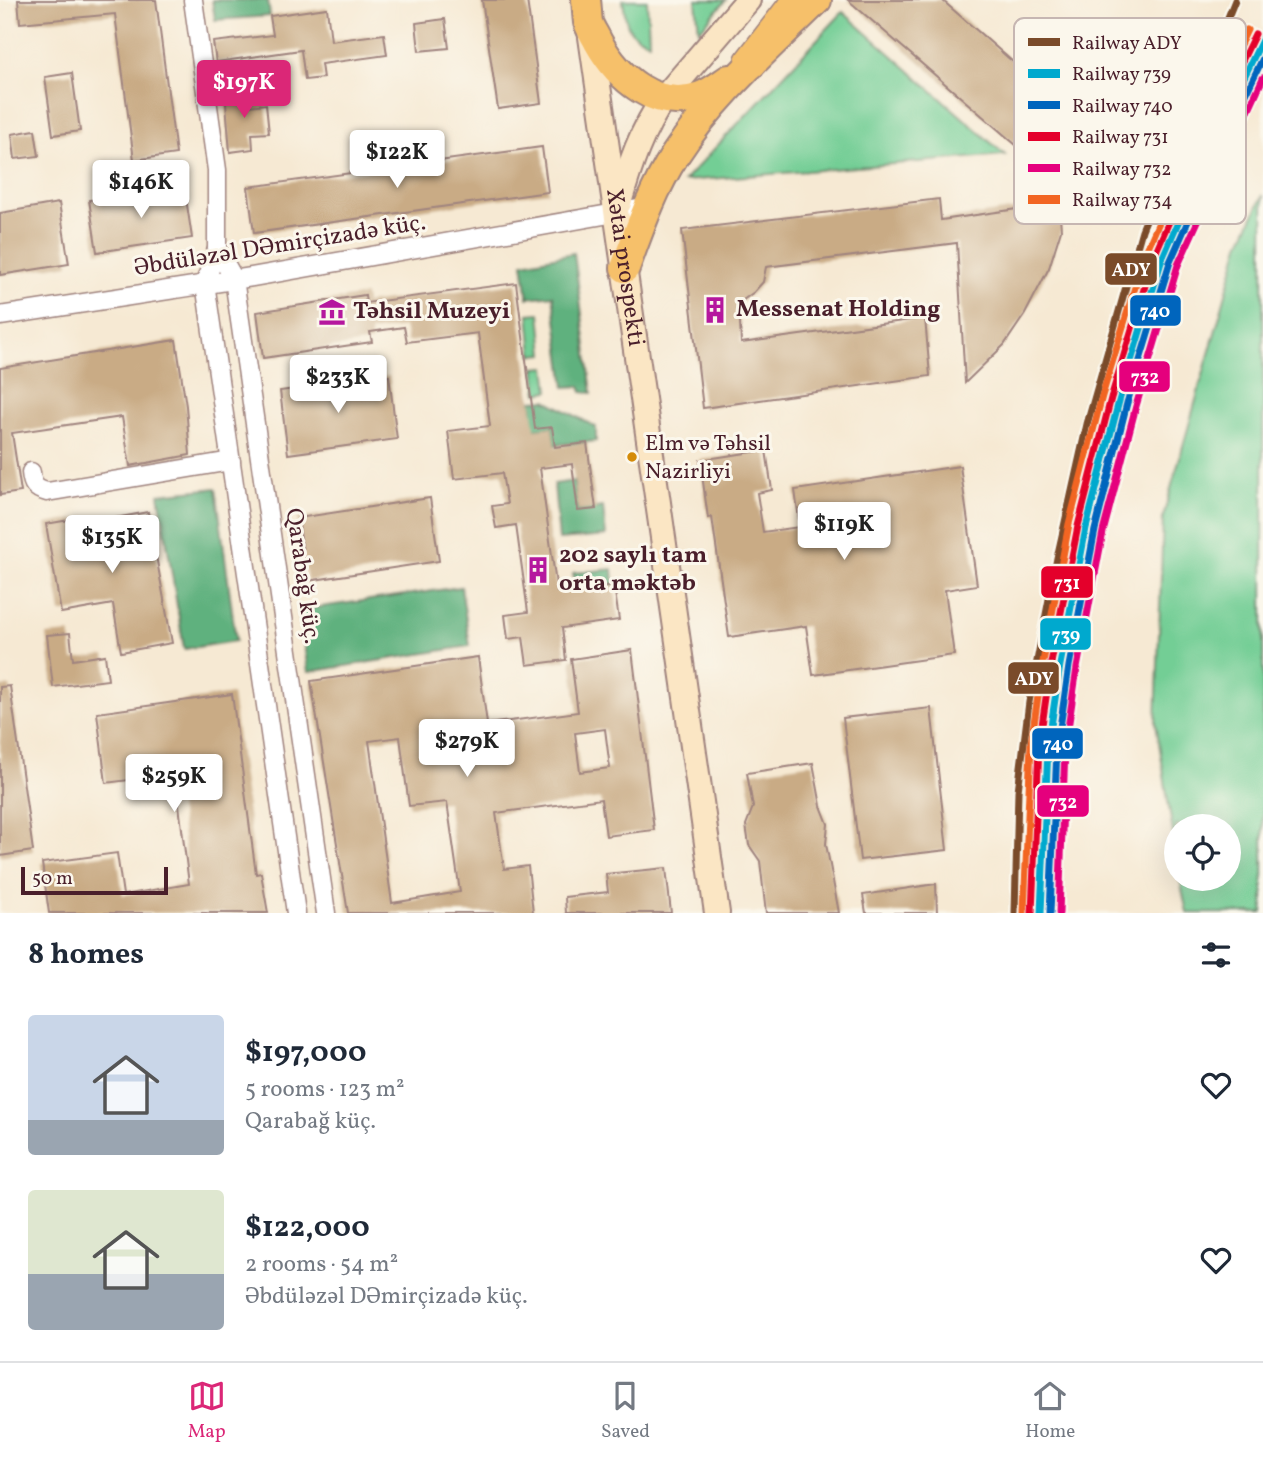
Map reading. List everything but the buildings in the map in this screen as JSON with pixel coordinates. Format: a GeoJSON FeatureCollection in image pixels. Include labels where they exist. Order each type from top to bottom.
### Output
{"type":"FeatureCollection","features":[{"type":"Feature","properties":{"kind":"highway"},"geometry":{"type":"LineString","coordinates":[[751,62],[799,0]]}},
{"type":"Feature","properties":{"kind":"main road"},"geometry":{"type":"LineString","coordinates":[[616,214],[630,163],[642,134],[664,98],[748,0]]}},
{"type":"Feature","properties":{"kind":"main road"},"geometry":{"type":"LineString","coordinates":[[625,268],[649,207],[675,155],[751,62],[817,0]]}},
{"type":"Feature","properties":{"kind":"main road"},"geometry":{"type":"LineString","coordinates":[[587,11],[614,67],[641,90],[664,98],[686,99],[701,96],[751,62]]}},
{"type":"Feature","properties":{"kind":"main road","name":"Xətai prospekti"},"geometry":{"type":"LineString","coordinates":[[587,11],[717,913]]}},
{"type":"Feature","properties":{"kind":"street","name":"Qarabağ küç."},"geometry":{"type":"LineString","coordinates":[[194,0],[217,170],[218,249],[205,283],[296,913]]}},
{"type":"Feature","properties":{"kind":"street","name":"Əbdüləzəl DƏmirçizadə küç."},"geometry":{"type":"LineString","coordinates":[[0,316],[234,279],[649,207]]}},
{"type":"Feature","properties":{"kind":"street","name":"Qarabağ küç."},"geometry":{"type":"LineString","coordinates":[[218,249],[234,279],[327,913]]}},
{"type":"Feature","properties":{"kind":"street"},"geometry":{"type":"LineString","coordinates":[[30,472],[32,484],[38,490],[47,492],[231,461]]}},
{"type":"Feature","properties":{"kind":"street"},"geometry":{"type":"LineString","coordinates":[[286,839],[315,835]]}},
{"type":"Feature","properties":{"kind":"green space"},"geometry":{"type":"Polygon","coordinates":[[[212,0],[268,0],[270,16],[215,20],[212,0]]]}},
{"type":"Feature","properties":{"kind":"green space"},"geometry":{"type":"Polygon","coordinates":[[[623,0],[647,0],[649,42],[635,35],[628,27],[623,0]]]}},
{"type":"Feature","properties":{"kind":"green space"},"geometry":{"type":"Polygon","coordinates":[[[696,0],[726,0],[699,31],[696,0]]]}},
{"type":"Feature","properties":{"kind":"green space"},"geometry":{"type":"Polygon","coordinates":[[[843,12],[1005,155],[684,181],[843,12]]]}},
{"type":"Feature","properties":{"kind":"green space"},"geometry":{"type":"Polygon","coordinates":[[[1263,195],[1263,913],[1187,913],[1182,891],[1241,891],[1241,814],[1170,814],[1156,723],[1163,517],[1240,244],[1263,195]]]}},
{"type":"Feature","properties":{"kind":"green space"},"geometry":{"type":"Polygon","coordinates":[[[574,253],[592,393],[582,392],[580,386],[565,387],[553,295],[528,298],[523,263],[574,253]]]}},
{"type":"Feature","properties":{"kind":"green space"},"geometry":{"type":"Polygon","coordinates":[[[540,313],[544,354],[533,355],[529,314],[540,313]]]}},
{"type":"Feature","properties":{"kind":"green space"},"geometry":{"type":"Polygon","coordinates":[[[546,367],[549,391],[538,393],[535,368],[546,367]]]}},
{"type":"Feature","properties":{"kind":"green space"},"geometry":{"type":"Polygon","coordinates":[[[546,400],[596,427],[596,441],[554,445],[552,427],[525,430],[532,410],[531,401],[546,400]]]}},
{"type":"Feature","properties":{"kind":"green space"},"geometry":{"type":"Polygon","coordinates":[[[574,481],[578,511],[603,507],[606,536],[559,540],[554,484],[574,481]]]}},
{"type":"Feature","properties":{"kind":"green space"},"geometry":{"type":"Polygon","coordinates":[[[216,488],[236,641],[184,649],[159,494],[216,488]]]}},
{"type":"Feature","properties":{"kind":"green space"},"geometry":{"type":"Polygon","coordinates":[[[613,569],[614,585],[576,590],[573,573],[613,569]]]}},
{"type":"Feature","properties":{"kind":"green space"},"geometry":{"type":"Polygon","coordinates":[[[461,587],[470,646],[308,672],[299,610],[461,587]]]}},
{"type":"Feature","properties":{"kind":"rail line","name":"ADY"},"geometry":{"type":"LineString","coordinates":[[1228,18],[1235,0]]}},
{"type":"Feature","properties":{"kind":"rail line","name":"731"},"geometry":{"type":"LineString","coordinates":[[1246,53],[1255,34]]}},
{"type":"Feature","properties":{"kind":"rail line","name":"739"},"geometry":{"type":"LineString","coordinates":[[1246,73],[1263,38]]}},
{"type":"Feature","properties":{"kind":"rail line","name":"740"},"geometry":{"type":"LineString","coordinates":[[1246,93],[1263,58]]}},
{"type":"Feature","properties":{"kind":"rail line","name":"732"},"geometry":{"type":"LineString","coordinates":[[1246,115],[1263,78]]}},
{"type":"Feature","properties":{"kind":"rail line","name":"ADY"},"geometry":{"type":"LineString","coordinates":[[1015,913],[1018,791],[1029,702],[1087,424],[1144,224]]}},
{"type":"Feature","properties":{"kind":"rail line","name":"734"},"geometry":{"type":"LineString","coordinates":[[1024,912],[1031,744],[1043,662],[1069,524],[1102,396],[1145,254],[1158,224]]}},
{"type":"Feature","properties":{"kind":"rail line","name":"731"},"geometry":{"type":"LineString","coordinates":[[1032,913],[1039,746],[1051,663],[1078,526],[1111,398],[1154,256],[1168,224]]}},
{"type":"Feature","properties":{"kind":"rail line","name":"739"},"geometry":{"type":"LineString","coordinates":[[1041,913],[1048,747],[1060,665],[1086,528],[1119,401],[1162,259],[1177,224]]}},
{"type":"Feature","properties":{"kind":"rail line","name":"740"},"geometry":{"type":"LineString","coordinates":[[1050,913],[1057,748],[1069,666],[1095,530],[1127,403],[1170,262],[1187,224]]}},
{"type":"Feature","properties":{"kind":"rail line","name":"732"},"geometry":{"type":"LineString","coordinates":[[1059,913],[1065,749],[1077,668],[1103,532],[1136,406],[1178,265],[1197,224]]}},
{"type":"Feature","properties":{"kind":"place","name":"Messenat Holding"},"geometry":{"type":"Point","coordinates":[715,310]}},
{"type":"Feature","properties":{"kind":"place","name":"Təhsil Muzeyi"},"geometry":{"type":"Point","coordinates":[332,312]}},
{"type":"Feature","properties":{"kind":"place","name":"Elm və Təhsil Nazirliyi"},"geometry":{"type":"Point","coordinates":[632,457]}},
{"type":"Feature","properties":{"kind":"place","name":"202 saylı tam orta məktəb"},"geometry":{"type":"Point","coordinates":[538,570]}}]}
